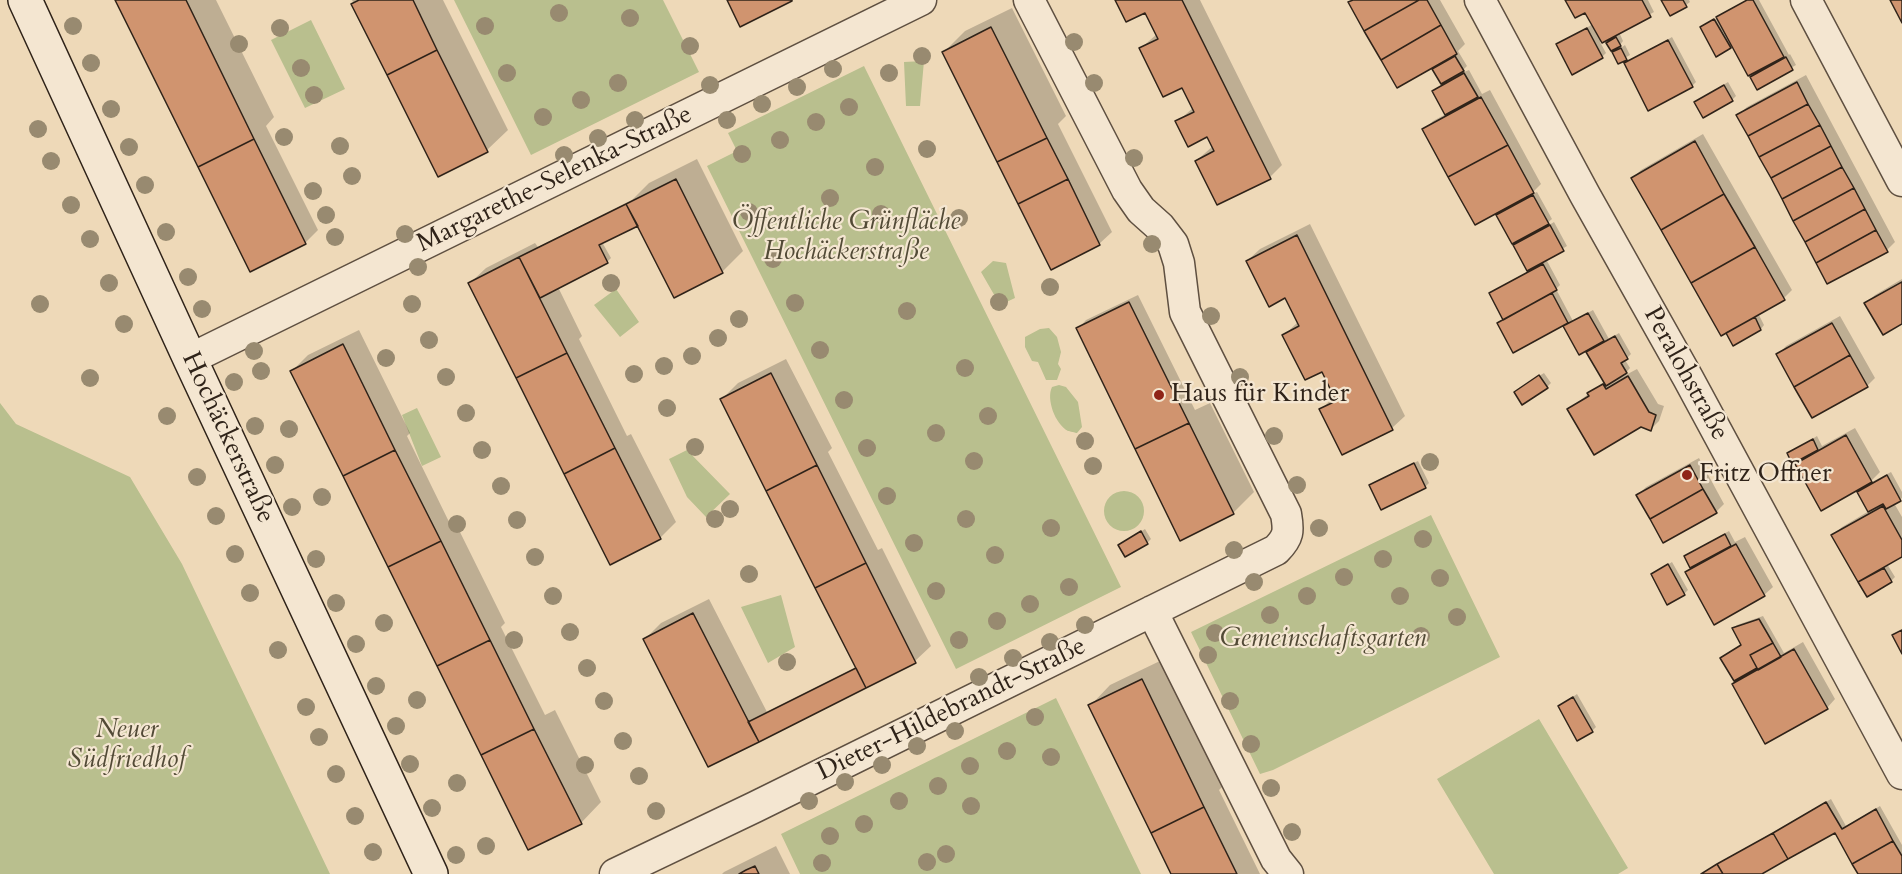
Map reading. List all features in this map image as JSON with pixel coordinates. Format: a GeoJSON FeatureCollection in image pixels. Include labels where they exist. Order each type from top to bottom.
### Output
{"type":"FeatureCollection","features":[{"type":"Feature","properties":{"kind":"street","name":"Hochäckerstraße"},"geometry":{"type":"LineString","coordinates":[[25,0],[431,874]]}},
{"type":"Feature","properties":{"kind":"street","name":"Margarethe-Selenka-Straße"},"geometry":{"type":"LineString","coordinates":[[190,359],[921,0]]}},
{"type":"Feature","properties":{"kind":"street","name":"Dieter-Hildebrandt-Straße"},"geometry":{"type":"LineString","coordinates":[[615,874],[1276,550],[1286,541],[1288,527],[1286,514],[1185,312],[1179,263],[1173,244],[1160,226],[1141,210],[1127,190],[1029,0]]}},
{"type":"Feature","properties":{"kind":"street","name":"Peralohstraße"},"geometry":{"type":"LineString","coordinates":[[1479,0],[1897,755]]}},
{"type":"Feature","properties":{"kind":"street"},"geometry":{"type":"LineString","coordinates":[[1806,0],[1902,181]]}},
{"type":"Feature","properties":{"kind":"street"},"geometry":{"type":"LineString","coordinates":[[1152,611],[1276,859],[1288,874]]}},
{"type":"Feature","properties":{"kind":"green space"},"geometry":{"type":"Polygon","coordinates":[[[454,0],[663,0],[699,72],[531,155],[454,0]]]}},
{"type":"Feature","properties":{"kind":"green space"},"geometry":{"type":"Polygon","coordinates":[[[311,20],[345,89],[305,108],[271,40],[311,20]]]}},
{"type":"Feature","properties":{"kind":"green space"},"geometry":{"type":"Polygon","coordinates":[[[924,61],[920,106],[906,106],[904,62],[924,61]]]}},
{"type":"Feature","properties":{"kind":"green space","name":"Öffentliche Grünfläche Hochäckerstraße"},"geometry":{"type":"Polygon","coordinates":[[[864,66],[1121,587],[956,669],[707,166],[737,151],[728,133],[864,66]]]}},
{"type":"Feature","properties":{"kind":"green space"},"geometry":{"type":"Polygon","coordinates":[[[993,261],[1006,263],[1015,298],[1000,305],[981,272],[993,261]]]}},
{"type":"Feature","properties":{"kind":"green space"},"geometry":{"type":"Polygon","coordinates":[[[616,289],[639,322],[620,337],[594,305],[616,289]]]}},
{"type":"Feature","properties":{"kind":"green space"},"geometry":{"type":"Polygon","coordinates":[[[1049,328],[1057,337],[1061,352],[1058,364],[1061,369],[1057,380],[1046,380],[1038,362],[1032,361],[1025,347],[1025,337],[1040,329],[1049,328]]]}},
{"type":"Feature","properties":{"kind":"green space"},"geometry":{"type":"Polygon","coordinates":[[[1059,385],[1066,387],[1078,402],[1082,427],[1077,433],[1063,428],[1053,411],[1050,392],[1052,387],[1059,385]]]}},
{"type":"Feature","properties":{"kind":"green space","name":"Neuer Südfriedhof"},"geometry":{"type":"Polygon","coordinates":[[[0,403],[16,424],[130,477],[182,564],[330,874],[0,874],[0,403]]]}},
{"type":"Feature","properties":{"kind":"green space"},"geometry":{"type":"Polygon","coordinates":[[[417,408],[441,457],[422,466],[402,415],[417,408]]]}},
{"type":"Feature","properties":{"kind":"green space"},"geometry":{"type":"Polygon","coordinates":[[[687,450],[730,494],[706,517],[687,497],[669,459],[687,450]]]}},
{"type":"Feature","properties":{"kind":"green space"},"geometry":{"type":"Polygon","coordinates":[[[1124,491],[1138,497],[1144,511],[1138,525],[1124,531],[1110,525],[1104,511],[1110,497],[1124,491]]]}},
{"type":"Feature","properties":{"kind":"green space","name":"Gemeinschaftsgarten"},"geometry":{"type":"Polygon","coordinates":[[[1431,515],[1500,657],[1273,770],[1260,774],[1191,632],[1431,515]]]}},
{"type":"Feature","properties":{"kind":"green space"},"geometry":{"type":"Polygon","coordinates":[[[781,595],[795,647],[768,663],[741,607],[781,595]]]}},
{"type":"Feature","properties":{"kind":"green space"},"geometry":{"type":"Polygon","coordinates":[[[1056,698],[1141,874],[800,874],[781,834],[1056,698]]]}},
{"type":"Feature","properties":{"kind":"green space"},"geometry":{"type":"Polygon","coordinates":[[[1539,719],[1628,868],[1618,874],[1494,874],[1437,779],[1539,719]]]}},
{"type":"Feature","properties":{"kind":"building"},"geometry":{"type":"Polygon","coordinates":[[[115,0],[186,0],[254,139],[198,167],[115,0]]]}},
{"type":"Feature","properties":{"kind":"building"},"geometry":{"type":"Polygon","coordinates":[[[359,0],[413,0],[437,50],[387,75],[351,4],[359,0]]]}},
{"type":"Feature","properties":{"kind":"building"},"geometry":{"type":"Polygon","coordinates":[[[727,0],[792,0],[792,1],[740,27],[727,0]]]}},
{"type":"Feature","properties":{"kind":"building"},"geometry":{"type":"Polygon","coordinates":[[[1115,0],[1182,0],[1271,179],[1217,205],[1195,161],[1214,151],[1207,137],[1188,147],[1175,121],[1194,112],[1182,88],[1163,97],[1139,48],[1158,39],[1145,13],[1126,22],[1115,0]]]}},
{"type":"Feature","properties":{"kind":"building"},"geometry":{"type":"Polygon","coordinates":[[[1353,0],[1419,0],[1364,31],[1348,2],[1353,0]]]}},
{"type":"Feature","properties":{"kind":"building"},"geometry":{"type":"Polygon","coordinates":[[[1419,0],[1427,0],[1441,25],[1381,60],[1364,31],[1419,0]]]}},
{"type":"Feature","properties":{"kind":"building"},"geometry":{"type":"Polygon","coordinates":[[[1565,0],[1642,0],[1651,17],[1602,43],[1585,13],[1575,18],[1565,0]]]}},
{"type":"Feature","properties":{"kind":"building"},"geometry":{"type":"Polygon","coordinates":[[[1661,0],[1683,0],[1687,7],[1670,16],[1661,0]]]}},
{"type":"Feature","properties":{"kind":"building"},"geometry":{"type":"Polygon","coordinates":[[[1747,0],[1753,0],[1784,57],[1748,76],[1716,17],[1747,0]]]}},
{"type":"Feature","properties":{"kind":"building"},"geometry":{"type":"Polygon","coordinates":[[[1890,0],[1902,0],[1902,23],[1890,0]]]}},
{"type":"Feature","properties":{"kind":"building"},"geometry":{"type":"Polygon","coordinates":[[[1714,19],[1731,48],[1716,57],[1700,27],[1714,19]]]}},
{"type":"Feature","properties":{"kind":"building"},"geometry":{"type":"Polygon","coordinates":[[[1441,25],[1457,54],[1397,88],[1381,60],[1441,25]]]}},
{"type":"Feature","properties":{"kind":"building"},"geometry":{"type":"Polygon","coordinates":[[[991,27],[1047,138],[997,162],[942,52],[991,27]]]}},
{"type":"Feature","properties":{"kind":"building"},"geometry":{"type":"Polygon","coordinates":[[[1587,28],[1603,58],[1572,75],[1556,44],[1587,28]]]}},
{"type":"Feature","properties":{"kind":"building"},"geometry":{"type":"Polygon","coordinates":[[[1616,37],[1621,46],[1611,51],[1606,43],[1616,37]]]}},
{"type":"Feature","properties":{"kind":"building"},"geometry":{"type":"Polygon","coordinates":[[[1668,40],[1693,87],[1648,111],[1624,63],[1668,40]]]}},
{"type":"Feature","properties":{"kind":"building"},"geometry":{"type":"Polygon","coordinates":[[[1621,48],[1627,60],[1618,64],[1612,52],[1621,48]]]}},
{"type":"Feature","properties":{"kind":"building"},"geometry":{"type":"Polygon","coordinates":[[[437,50],[488,152],[438,177],[387,75],[437,50]]]}},
{"type":"Feature","properties":{"kind":"building"},"geometry":{"type":"Polygon","coordinates":[[[1455,56],[1464,71],[1441,84],[1432,69],[1455,56]]]}},
{"type":"Feature","properties":{"kind":"building"},"geometry":{"type":"Polygon","coordinates":[[[1786,57],[1793,70],[1757,90],[1750,77],[1786,57]]]}},
{"type":"Feature","properties":{"kind":"building"},"geometry":{"type":"Polygon","coordinates":[[[1464,73],[1478,97],[1445,115],[1432,91],[1464,73]]]}},
{"type":"Feature","properties":{"kind":"building"},"geometry":{"type":"Polygon","coordinates":[[[1797,82],[1808,104],[1748,136],[1736,115],[1797,82]]]}},
{"type":"Feature","properties":{"kind":"building"},"geometry":{"type":"Polygon","coordinates":[[[1724,85],[1733,101],[1703,118],[1694,102],[1724,85]]]}},
{"type":"Feature","properties":{"kind":"building"},"geometry":{"type":"Polygon","coordinates":[[[1481,97],[1508,145],[1448,177],[1422,129],[1481,97]]]}},
{"type":"Feature","properties":{"kind":"building"},"geometry":{"type":"Polygon","coordinates":[[[1808,104],[1820,125],[1759,157],[1748,136],[1808,104]]]}},
{"type":"Feature","properties":{"kind":"building"},"geometry":{"type":"Polygon","coordinates":[[[1820,125],[1831,146],[1771,178],[1759,157],[1820,125]]]}},
{"type":"Feature","properties":{"kind":"building"},"geometry":{"type":"Polygon","coordinates":[[[1047,138],[1068,179],[1018,204],[997,162],[1047,138]]]}},
{"type":"Feature","properties":{"kind":"building"},"geometry":{"type":"Polygon","coordinates":[[[254,139],[306,244],[250,272],[198,167],[254,139]]]}},
{"type":"Feature","properties":{"kind":"building"},"geometry":{"type":"Polygon","coordinates":[[[1695,141],[1724,194],[1661,230],[1631,178],[1695,141]]]}},
{"type":"Feature","properties":{"kind":"building"},"geometry":{"type":"Polygon","coordinates":[[[1508,145],[1534,193],[1475,225],[1448,177],[1508,145]]]}},
{"type":"Feature","properties":{"kind":"building"},"geometry":{"type":"Polygon","coordinates":[[[1831,146],[1842,167],[1782,199],[1771,178],[1831,146]]]}},
{"type":"Feature","properties":{"kind":"building"},"geometry":{"type":"Polygon","coordinates":[[[1842,167],[1854,188],[1793,221],[1782,199],[1842,167]]]}},
{"type":"Feature","properties":{"kind":"building"},"geometry":{"type":"Polygon","coordinates":[[[676,179],[723,273],[674,298],[626,204],[676,179]]]}},
{"type":"Feature","properties":{"kind":"building"},"geometry":{"type":"Polygon","coordinates":[[[1068,179],[1100,245],[1051,270],[1018,204],[1068,179]]]}},
{"type":"Feature","properties":{"kind":"building"},"geometry":{"type":"Polygon","coordinates":[[[1854,188],[1865,209],[1805,242],[1793,221],[1854,188]]]}},
{"type":"Feature","properties":{"kind":"building"},"geometry":{"type":"Polygon","coordinates":[[[1724,194],[1755,247],[1691,283],[1661,230],[1724,194]]]}},
{"type":"Feature","properties":{"kind":"building"},"geometry":{"type":"Polygon","coordinates":[[[1533,195],[1549,224],[1512,244],[1496,215],[1533,195]]]}},
{"type":"Feature","properties":{"kind":"building"},"geometry":{"type":"Polygon","coordinates":[[[626,204],[638,226],[599,245],[608,263],[540,298],[519,257],[626,204]]]}},
{"type":"Feature","properties":{"kind":"building"},"geometry":{"type":"Polygon","coordinates":[[[1865,209],[1876,230],[1816,263],[1805,242],[1865,209]]]}},
{"type":"Feature","properties":{"kind":"building"},"geometry":{"type":"Polygon","coordinates":[[[1550,225],[1564,251],[1527,271],[1513,245],[1550,225]]]}},
{"type":"Feature","properties":{"kind":"building"},"geometry":{"type":"Polygon","coordinates":[[[1876,230],[1888,252],[1827,284],[1816,263],[1876,230]]]}},
{"type":"Feature","properties":{"kind":"building"},"geometry":{"type":"Polygon","coordinates":[[[1297,235],[1393,430],[1342,455],[1319,409],[1336,401],[1322,372],[1305,380],[1282,335],[1299,326],[1285,298],[1269,307],[1246,261],[1297,235]]]}},
{"type":"Feature","properties":{"kind":"building"},"geometry":{"type":"Polygon","coordinates":[[[1755,247],[1785,300],[1721,336],[1691,283],[1755,247]]]}},
{"type":"Feature","properties":{"kind":"building"},"geometry":{"type":"Polygon","coordinates":[[[519,257],[567,353],[516,378],[468,283],[519,257]]]}},
{"type":"Feature","properties":{"kind":"building"},"geometry":{"type":"Polygon","coordinates":[[[1543,264],[1557,290],[1503,320],[1489,293],[1543,264]]]}},
{"type":"Feature","properties":{"kind":"building"},"geometry":{"type":"Polygon","coordinates":[[[1902,282],[1902,324],[1883,335],[1864,303],[1902,282]]]}},
{"type":"Feature","properties":{"kind":"building"},"geometry":{"type":"Polygon","coordinates":[[[1552,293],[1568,323],[1513,353],[1497,323],[1552,293]]]}},
{"type":"Feature","properties":{"kind":"building"},"geometry":{"type":"Polygon","coordinates":[[[1129,302],[1189,423],[1135,449],[1076,328],[1129,302]]]}},
{"type":"Feature","properties":{"kind":"building"},"geometry":{"type":"Polygon","coordinates":[[[1588,313],[1604,341],[1579,355],[1563,326],[1588,313]]]}},
{"type":"Feature","properties":{"kind":"building"},"geometry":{"type":"Polygon","coordinates":[[[1755,317],[1761,330],[1733,346],[1726,333],[1755,317]]]}},
{"type":"Feature","properties":{"kind":"building"},"geometry":{"type":"Polygon","coordinates":[[[1832,323],[1850,355],[1794,387],[1776,354],[1832,323]]]}},
{"type":"Feature","properties":{"kind":"building"},"geometry":{"type":"Polygon","coordinates":[[[1615,336],[1628,359],[1621,363],[1627,373],[1606,386],[1586,352],[1615,336]]]}},
{"type":"Feature","properties":{"kind":"building"},"geometry":{"type":"Polygon","coordinates":[[[343,344],[395,450],[343,476],[290,371],[343,344]]]}},
{"type":"Feature","properties":{"kind":"building"},"geometry":{"type":"Polygon","coordinates":[[[567,353],[615,448],[564,474],[516,378],[567,353]]]}},
{"type":"Feature","properties":{"kind":"building"},"geometry":{"type":"Polygon","coordinates":[[[1850,355],[1868,387],[1812,418],[1794,387],[1850,355]]]}},
{"type":"Feature","properties":{"kind":"building"},"geometry":{"type":"Polygon","coordinates":[[[771,373],[817,465],[766,491],[720,399],[771,373]]]}},
{"type":"Feature","properties":{"kind":"building"},"geometry":{"type":"Polygon","coordinates":[[[1539,375],[1548,388],[1522,405],[1514,392],[1539,375]]]}},
{"type":"Feature","properties":{"kind":"building"},"geometry":{"type":"Polygon","coordinates":[[[1628,376],[1649,412],[1656,415],[1651,431],[1641,427],[1594,455],[1567,409],[1589,396],[1587,393],[1603,384],[1606,389],[1628,376]]]}},
{"type":"Feature","properties":{"kind":"building"},"geometry":{"type":"Polygon","coordinates":[[[1189,423],[1234,514],[1180,541],[1135,449],[1189,423]]]}},
{"type":"Feature","properties":{"kind":"building"},"geometry":{"type":"Polygon","coordinates":[[[1846,435],[1872,482],[1821,511],[1795,464],[1846,435]]]}},
{"type":"Feature","properties":{"kind":"building"},"geometry":{"type":"Polygon","coordinates":[[[1813,439],[1818,450],[1792,464],[1787,453],[1813,439]]]}},
{"type":"Feature","properties":{"kind":"building"},"geometry":{"type":"Polygon","coordinates":[[[615,448],[661,539],[610,565],[564,474],[615,448]]]}},
{"type":"Feature","properties":{"kind":"building"},"geometry":{"type":"Polygon","coordinates":[[[395,450],[441,541],[388,567],[343,476],[395,450]]]}},
{"type":"Feature","properties":{"kind":"building"},"geometry":{"type":"Polygon","coordinates":[[[1414,463],[1426,488],[1381,510],[1369,485],[1414,463]]]}},
{"type":"Feature","properties":{"kind":"building"},"geometry":{"type":"Polygon","coordinates":[[[817,465],[866,563],[815,588],[766,491],[817,465]]]}},
{"type":"Feature","properties":{"kind":"building"},"geometry":{"type":"Polygon","coordinates":[[[1690,465],[1703,489],[1650,519],[1636,495],[1690,465]]]}},
{"type":"Feature","properties":{"kind":"building"},"geometry":{"type":"Polygon","coordinates":[[[1887,475],[1901,501],[1886,509],[1883,504],[1868,512],[1857,492],[1887,475]]]}},
{"type":"Feature","properties":{"kind":"building"},"geometry":{"type":"Polygon","coordinates":[[[1703,489],[1717,513],[1663,543],[1650,519],[1703,489]]]}},
{"type":"Feature","properties":{"kind":"building"},"geometry":{"type":"Polygon","coordinates":[[[1883,506],[1902,540],[1902,557],[1858,582],[1831,535],[1883,506]]]}},
{"type":"Feature","properties":{"kind":"building"},"geometry":{"type":"Polygon","coordinates":[[[1141,531],[1148,544],[1125,557],[1118,545],[1141,531]]]}},
{"type":"Feature","properties":{"kind":"building"},"geometry":{"type":"Polygon","coordinates":[[[1725,534],[1731,546],[1690,568],[1684,556],[1725,534]]]}},
{"type":"Feature","properties":{"kind":"building"},"geometry":{"type":"Polygon","coordinates":[[[441,541],[490,640],[437,666],[388,567],[441,541]]]}},
{"type":"Feature","properties":{"kind":"building"},"geometry":{"type":"Polygon","coordinates":[[[1736,544],[1765,596],[1714,625],[1685,572],[1736,544]]]}},
{"type":"Feature","properties":{"kind":"building"},"geometry":{"type":"Polygon","coordinates":[[[866,563],[916,663],[866,688],[815,588],[866,563]]]}},
{"type":"Feature","properties":{"kind":"building"},"geometry":{"type":"Polygon","coordinates":[[[1668,564],[1685,595],[1667,605],[1651,574],[1668,564]]]}},
{"type":"Feature","properties":{"kind":"building"},"geometry":{"type":"Polygon","coordinates":[[[1884,568],[1892,582],[1867,597],[1858,582],[1884,568]]]}},
{"type":"Feature","properties":{"kind":"building"},"geometry":{"type":"Polygon","coordinates":[[[693,613],[759,742],[708,767],[643,639],[693,613]]]}},
{"type":"Feature","properties":{"kind":"building"},"geometry":{"type":"Polygon","coordinates":[[[1759,619],[1773,643],[1750,655],[1757,668],[1734,681],[1720,658],[1741,645],[1732,628],[1759,619]]]}},
{"type":"Feature","properties":{"kind":"building"},"geometry":{"type":"Polygon","coordinates":[[[1902,630],[1902,654],[1892,635],[1902,630]]]}},
{"type":"Feature","properties":{"kind":"building"},"geometry":{"type":"Polygon","coordinates":[[[490,640],[534,729],[481,755],[437,666],[490,640]]]}},
{"type":"Feature","properties":{"kind":"building"},"geometry":{"type":"Polygon","coordinates":[[[1773,643],[1781,657],[1758,670],[1750,655],[1773,643]]]}},
{"type":"Feature","properties":{"kind":"building"},"geometry":{"type":"Polygon","coordinates":[[[1794,649],[1828,709],[1765,744],[1732,684],[1794,649]]]}},
{"type":"Feature","properties":{"kind":"building"},"geometry":{"type":"Polygon","coordinates":[[[856,668],[866,688],[759,742],[748,722],[856,668]]]}},
{"type":"Feature","properties":{"kind":"building"},"geometry":{"type":"Polygon","coordinates":[[[1142,679],[1204,807],[1151,833],[1088,705],[1142,679]]]}},
{"type":"Feature","properties":{"kind":"building"},"geometry":{"type":"Polygon","coordinates":[[[1573,697],[1593,732],[1577,741],[1558,706],[1573,697]]]}},
{"type":"Feature","properties":{"kind":"building"},"geometry":{"type":"Polygon","coordinates":[[[534,729],[582,824],[528,850],[481,755],[534,729]]]}},
{"type":"Feature","properties":{"kind":"building"},"geometry":{"type":"Polygon","coordinates":[[[1826,802],[1842,829],[1876,809],[1893,841],[1852,864],[1835,833],[1788,859],[1773,833],[1826,802]]]}},
{"type":"Feature","properties":{"kind":"building"},"geometry":{"type":"Polygon","coordinates":[[[1204,807],[1237,874],[1171,874],[1151,833],[1204,807]]]}},
{"type":"Feature","properties":{"kind":"building"},"geometry":{"type":"Polygon","coordinates":[[[1773,833],[1788,859],[1762,874],[1723,874],[1717,864],[1773,833]]]}},
{"type":"Feature","properties":{"kind":"building"},"geometry":{"type":"Polygon","coordinates":[[[1893,841],[1902,856],[1902,874],[1858,874],[1852,864],[1893,841]]]}},
{"type":"Feature","properties":{"kind":"building"},"geometry":{"type":"Polygon","coordinates":[[[1717,864],[1723,874],[1701,874],[1717,864]]]}},
{"type":"Feature","properties":{"kind":"building"},"geometry":{"type":"Polygon","coordinates":[[[755,866],[759,874],[739,874],[746,870],[755,866]]]}},
{"type":"Feature","properties":{"kind":"place","name":"Haus für Kinder"},"geometry":{"type":"Point","coordinates":[1159,395]}},
{"type":"Feature","properties":{"kind":"place","name":"Fritz Offner"},"geometry":{"type":"Point","coordinates":[1687,475]}}]}
